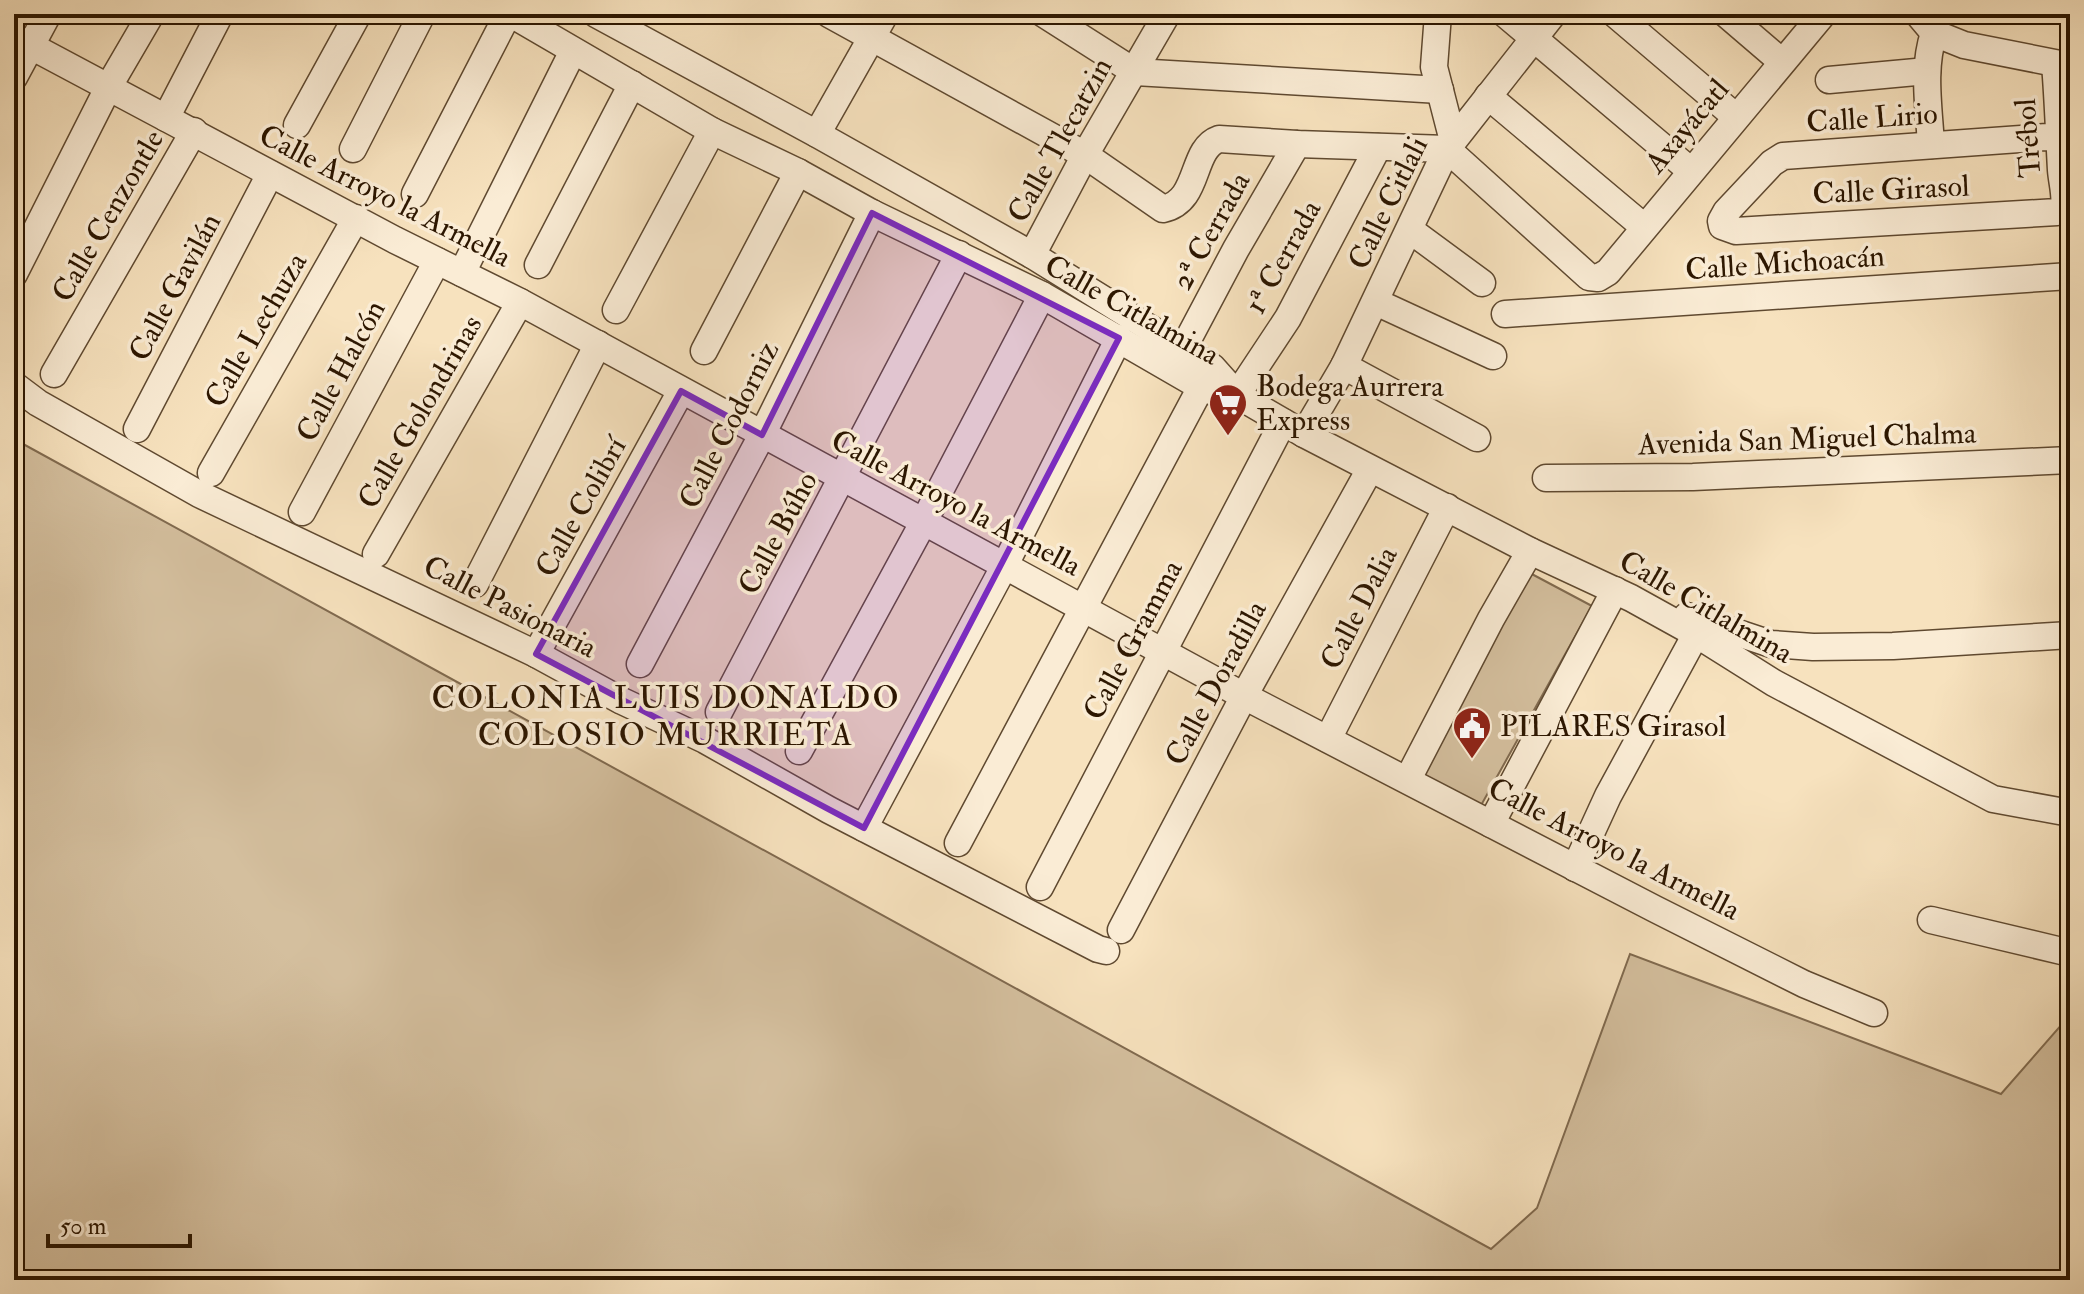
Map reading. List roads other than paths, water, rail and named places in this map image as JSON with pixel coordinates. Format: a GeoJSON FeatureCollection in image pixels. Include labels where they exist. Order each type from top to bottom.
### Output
{"type":"FeatureCollection","features":[{"type":"Feature","properties":{"kind":"street"},"geometry":{"type":"LineString","coordinates":[[14,77],[23,41],[48,14]]}},
{"type":"Feature","properties":{"kind":"street"},"geometry":{"type":"LineString","coordinates":[[14,274],[109,86],[151,14]]}},
{"type":"Feature","properties":{"kind":"street","name":"Calle Cenzontle"},"geometry":{"type":"LineString","coordinates":[[166,118],[220,14]]}},
{"type":"Feature","properties":{"kind":"street"},"geometry":{"type":"LineString","coordinates":[[297,125],[358,14]]}},
{"type":"Feature","properties":{"kind":"street"},"geometry":{"type":"LineString","coordinates":[[353,149],[422,14]]}},
{"type":"Feature","properties":{"kind":"street"},"geometry":{"type":"LineString","coordinates":[[415,194],[510,14]]}},
{"type":"Feature","properties":{"kind":"street","name":"Calle Citlalmina"},"geometry":{"type":"LineString","coordinates":[[510,14],[712,131],[1042,295],[1201,387],[1216,393],[1237,395],[1370,469],[1530,551],[1623,594],[1696,634],[1774,683],[1993,799],[2070,813]]}},
{"type":"Feature","properties":{"kind":"street"},"geometry":{"type":"LineString","coordinates":[[596,14],[1032,255],[1212,367],[1237,395]]}},
{"type":"Feature","properties":{"kind":"street"},"geometry":{"type":"LineString","coordinates":[[829,14],[1085,155],[1163,209],[1175,207],[1182,200],[1211,142],[1219,139],[1378,147],[1450,145],[1434,67],[1438,14]]}},
{"type":"Feature","properties":{"kind":"street"},"geometry":{"type":"LineString","coordinates":[[817,134],[885,14]]}},
{"type":"Feature","properties":{"kind":"street"},"geometry":{"type":"LineString","coordinates":[[1044,14],[1135,72],[1440,90]]}},
{"type":"Feature","properties":{"kind":"street","name":"Calle Tlecatzin"},"geometry":{"type":"LineString","coordinates":[[1032,255],[1085,155],[1167,14]]}},
{"type":"Feature","properties":{"kind":"street"},"geometry":{"type":"LineString","coordinates":[[1505,14],[1691,171]]}},
{"type":"Feature","properties":{"kind":"street","name":"Calle Citlali"},"geometry":{"type":"LineString","coordinates":[[1293,428],[1344,366],[1450,145],[1553,14]]}},
{"type":"Feature","properties":{"kind":"street"},"geometry":{"type":"LineString","coordinates":[[1615,14],[1736,117]]}},
{"type":"Feature","properties":{"kind":"street"},"geometry":{"type":"LineString","coordinates":[[1726,14],[1782,62]]}},
{"type":"Feature","properties":{"kind":"street","name":"Axayácatl"},"geometry":{"type":"LineString","coordinates":[[1450,145],[1589,277],[1598,278],[1608,272],[1823,14]]}},
{"type":"Feature","properties":{"kind":"street"},"geometry":{"type":"LineString","coordinates":[[1926,23],[1964,45],[2063,65]]}},
{"type":"Feature","properties":{"kind":"street"},"geometry":{"type":"LineString","coordinates":[[1926,23],[1931,145]]}},
{"type":"Feature","properties":{"kind":"street","name":"Calle Arroyo la Armella"},"geometry":{"type":"LineString","coordinates":[[23,41],[270,174],[520,302],[1244,696],[1804,984],[1874,1013]]}},
{"type":"Feature","properties":{"kind":"street"},"geometry":{"type":"LineString","coordinates":[[462,273],[573,51]]}},
{"type":"Feature","properties":{"kind":"street","name":"Trébol"},"geometry":{"type":"LineString","coordinates":[[2063,65],[2061,136],[2066,169],[2064,208]]}},
{"type":"Feature","properties":{"kind":"street"},"geometry":{"type":"LineString","coordinates":[[1829,80],[1927,71]]}},
{"type":"Feature","properties":{"kind":"street"},"geometry":{"type":"LineString","coordinates":[[538,265],[632,84]]}},
{"type":"Feature","properties":{"kind":"street"},"geometry":{"type":"LineString","coordinates":[[1488,96],[1644,227]]}},
{"type":"Feature","properties":{"kind":"street","name":"Calle Cenzontle"},"geometry":{"type":"LineString","coordinates":[[54,374],[194,131]]}},
{"type":"Feature","properties":{"kind":"street"},"geometry":{"type":"LineString","coordinates":[[616,310],[712,131]]}},
{"type":"Feature","properties":{"kind":"street","name":"Calle Lirio"},"geometry":{"type":"LineString","coordinates":[[1722,226],[1726,212],[1772,163],[1783,156],[2061,136]]}},
{"type":"Feature","properties":{"kind":"street","name":"2ª Cerrada"},"geometry":{"type":"LineString","coordinates":[[1183,349],[1297,144]]}},
{"type":"Feature","properties":{"kind":"street","name":"1ª Cerrada"},"geometry":{"type":"LineString","coordinates":[[1237,395],[1288,318],[1378,147]]}},
{"type":"Feature","properties":{"kind":"street"},"geometry":{"type":"LineString","coordinates":[[704,351],[798,172]]}},
{"type":"Feature","properties":{"kind":"street","name":"Calle Gavilán"},"geometry":{"type":"LineString","coordinates":[[137,429],[270,174]]}},
{"type":"Feature","properties":{"kind":"street","name":"Calle Girasol"},"geometry":{"type":"LineString","coordinates":[[1722,226],[1736,231],[2057,212],[2064,208]]}},
{"type":"Feature","properties":{"kind":"street","name":"Calle Codorniz"},"geometry":{"type":"LineString","coordinates":[[640,664],[762,435],[872,213]]}},
{"type":"Feature","properties":{"kind":"street","name":"Calle Lechuza"},"geometry":{"type":"LineString","coordinates":[[211,473],[356,218]]}},
{"type":"Feature","properties":{"kind":"street"},"geometry":{"type":"LineString","coordinates":[[1410,230],[1482,283]]}},
{"type":"Feature","properties":{"kind":"street","name":"Calle Búho"},"geometry":{"type":"LineString","coordinates":[[719,712],[959,254]]}},
{"type":"Feature","properties":{"kind":"street","name":"Calle Halcón"},"geometry":{"type":"LineString","coordinates":[[302,512],[437,261]]}},
{"type":"Feature","properties":{"kind":"street","name":"Calle Michoacán"},"geometry":{"type":"LineString","coordinates":[[1505,314],[2070,276]]}},
{"type":"Feature","properties":{"kind":"street"},"geometry":{"type":"LineString","coordinates":[[799,751],[1042,295]]}},
{"type":"Feature","properties":{"kind":"street","name":"Calle Golondrinas"},"geometry":{"type":"LineString","coordinates":[[376,554],[520,302]]}},
{"type":"Feature","properties":{"kind":"street"},"geometry":{"type":"LineString","coordinates":[[1376,302],[1493,356]]}},
{"type":"Feature","properties":{"kind":"street"},"geometry":{"type":"LineString","coordinates":[[864,828],[1005,565],[1119,338]]}},
{"type":"Feature","properties":{"kind":"street"},"geometry":{"type":"LineString","coordinates":[[475,584],[598,344]]}},
{"type":"Feature","properties":{"kind":"street"},"geometry":{"type":"LineString","coordinates":[[1344,366],[1477,438]]}},
{"type":"Feature","properties":{"kind":"street","name":"Calle Pasionaria"},"geometry":{"type":"LineString","coordinates":[[14,385],[50,410],[199,494],[536,654],[1098,949],[1114,940]]}},
{"type":"Feature","properties":{"kind":"street"},"geometry":{"type":"LineString","coordinates":[[958,843],[1201,387]]}},
{"type":"Feature","properties":{"kind":"street","name":"Calle Colibrí"},"geometry":{"type":"LineString","coordinates":[[536,654],[681,391]]}},
{"type":"Feature","properties":{"kind":"street","name":"Calle Gramma"},"geometry":{"type":"LineString","coordinates":[[1040,887],[1163,652],[1293,428]]}},
{"type":"Feature","properties":{"kind":"street","name":"Avenida San Miguel Chalma"},"geometry":{"type":"LineString","coordinates":[[1546,478],[1693,477],[2070,460]]}},
{"type":"Feature","properties":{"kind":"street","name":"Calle Doradilla"},"geometry":{"type":"LineString","coordinates":[[1114,940],[1370,469]]}},
{"type":"Feature","properties":{"kind":"street","name":"Calle Dalia"},"geometry":{"type":"LineString","coordinates":[[1328,739],[1447,507]]}},
{"type":"Feature","properties":{"kind":"street"},"geometry":{"type":"LineString","coordinates":[[1408,779],[1530,551]]}},
{"type":"Feature","properties":{"kind":"street"},"geometry":{"type":"LineString","coordinates":[[1491,824],[1623,594],[1771,644],[1893,646],[2070,635]]}},
{"type":"Feature","properties":{"kind":"street"},"geometry":{"type":"LineString","coordinates":[[1575,868],[1608,796],[1696,634]]}},
{"type":"Feature","properties":{"kind":"street"},"geometry":{"type":"LineString","coordinates":[[1931,920],[2070,953]]}},
{"type":"Feature","properties":{"kind":"place","name":"Bodega Aurrera Express"},"geometry":{"type":"Point","coordinates":[1228,437]}},
{"type":"Feature","properties":{"kind":"place","name":"PILARES Girasol"},"geometry":{"type":"Point","coordinates":[1472,760]}},
{"type":"Feature","properties":{"kind":"district","name":"COLONIA LUIS DONALDO COLOSIO MURRIETA"},"geometry":{"type":"Point","coordinates":[666,716]}}]}
